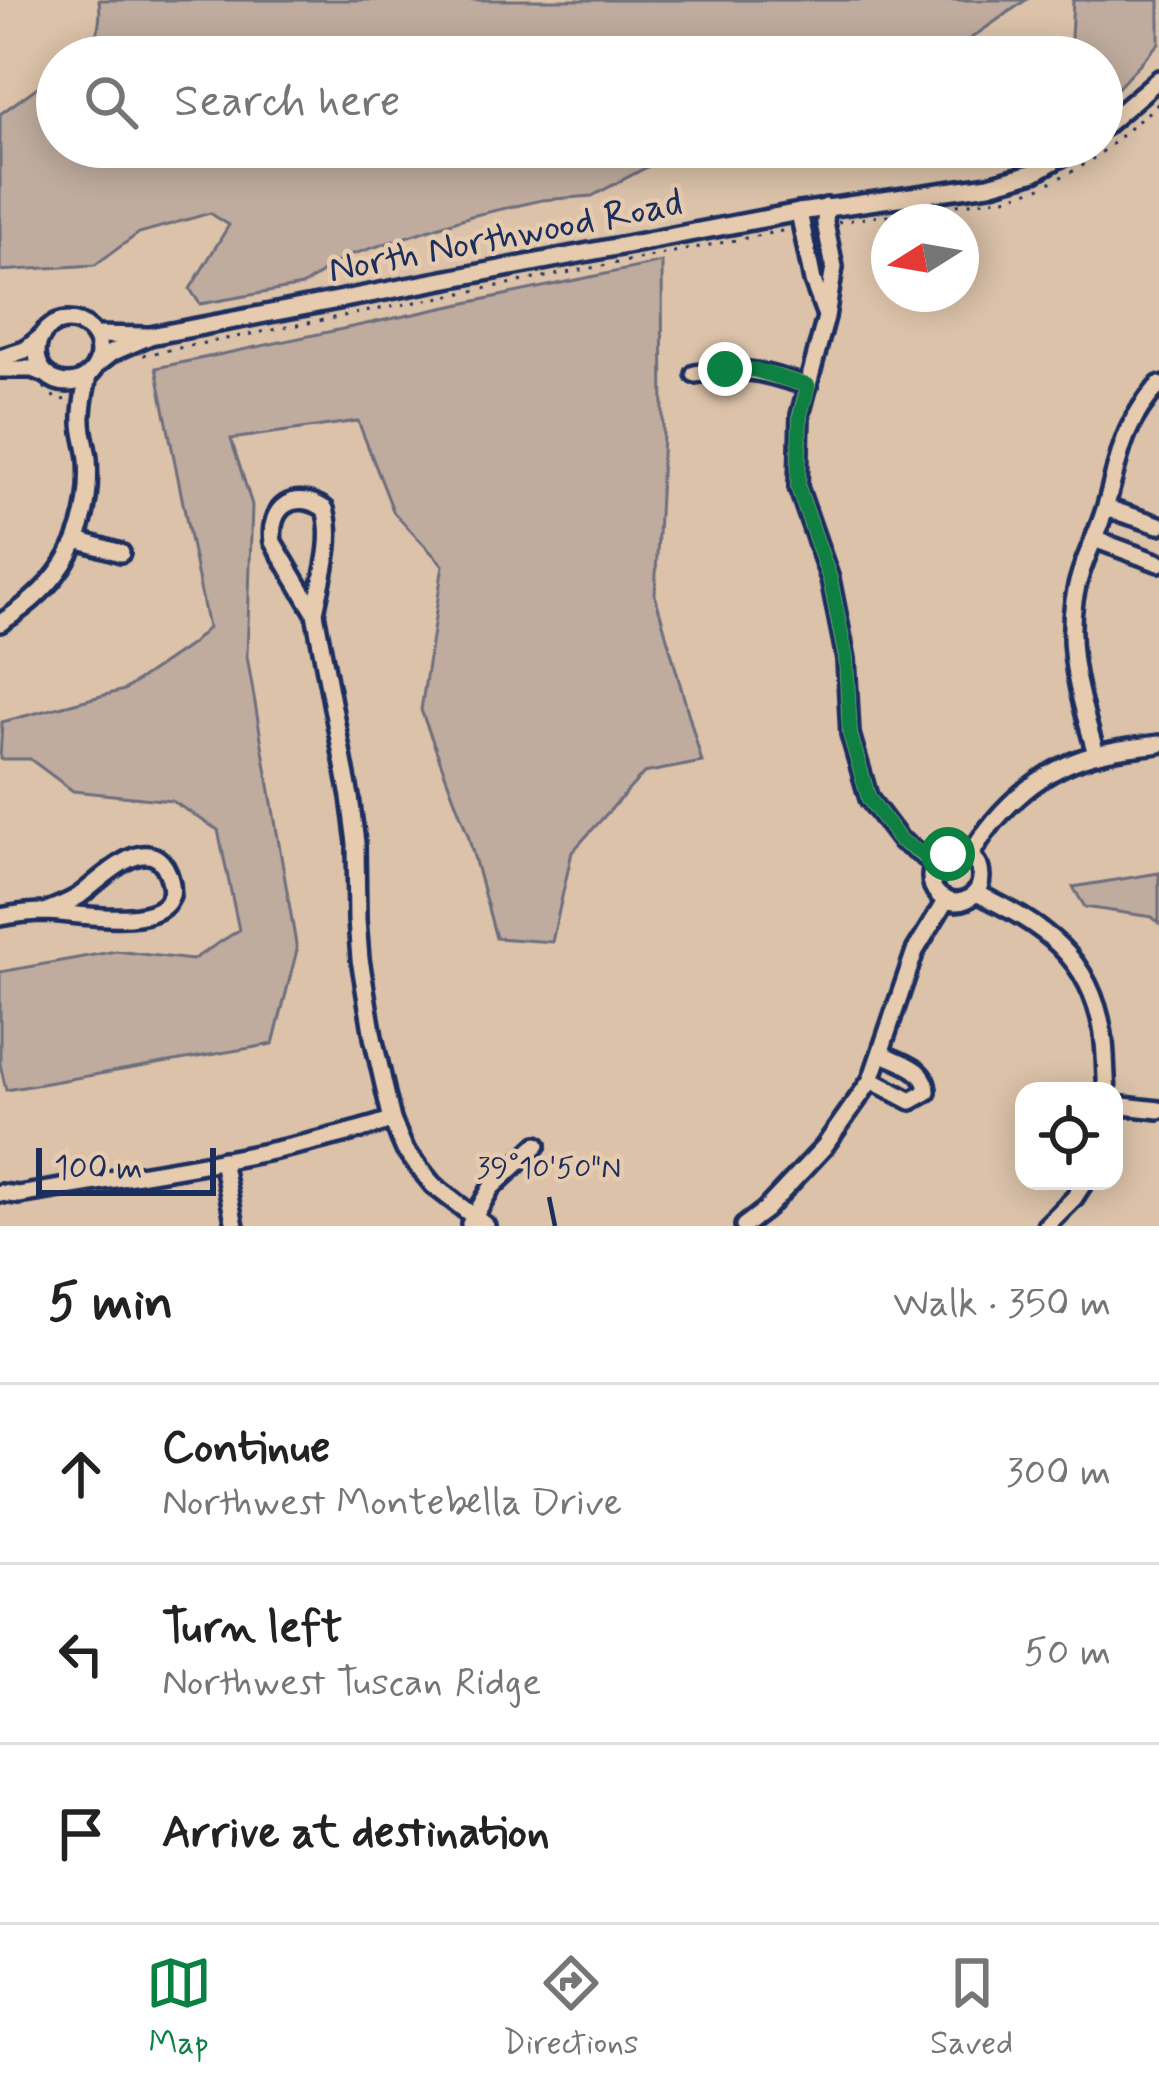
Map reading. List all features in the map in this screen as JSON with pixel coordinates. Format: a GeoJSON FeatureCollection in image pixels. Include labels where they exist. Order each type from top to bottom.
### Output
{"type":"FeatureCollection","features":[{"type":"Feature","properties":{"kind":"street"},"geometry":{"type":"LineString","coordinates":[[1123,110],[1159,79]]}},
{"type":"Feature","properties":{"kind":"street","name":"North Northwood Road"},"geometry":{"type":"LineString","coordinates":[[95,335],[150,336],[989,185],[1042,168]]}},
{"type":"Feature","properties":{"kind":"street"},"geometry":{"type":"LineString","coordinates":[[826,215],[834,266],[800,416],[798,487],[830,579],[846,658],[850,734],[869,799],[900,840],[935,863]]}},
{"type":"Feature","properties":{"kind":"street"},"geometry":{"type":"LineString","coordinates":[[801,219],[813,281],[826,317]]}},
{"type":"Feature","properties":{"kind":"street"},"geometry":{"type":"LineString","coordinates":[[0,358],[25,350],[50,326],[63,321],[78,322],[95,335],[100,352],[77,397],[89,481],[77,540],[62,569],[42,592],[0,623]]}},
{"type":"Feature","properties":{"kind":"street","name":"North Northwood Road"},"geometry":{"type":"LineString","coordinates":[[93,370],[111,352],[150,336]]}},
{"type":"Feature","properties":{"kind":"street"},"geometry":{"type":"LineString","coordinates":[[41,338],[38,358],[50,381]]}},
{"type":"Feature","properties":{"kind":"street"},"geometry":{"type":"LineString","coordinates":[[0,368],[32,369],[77,397]]}},
{"type":"Feature","properties":{"kind":"street"},"geometry":{"type":"LineString","coordinates":[[50,381],[78,382],[93,370]]}},
{"type":"Feature","properties":{"kind":"street"},"geometry":{"type":"LineString","coordinates":[[695,374],[755,370],[808,386]]}},
{"type":"Feature","properties":{"kind":"street"},"geometry":{"type":"LineString","coordinates":[[1096,754],[1076,679],[1073,605],[1080,573],[1106,508],[1119,451],[1138,408],[1159,386]]}},
{"type":"Feature","properties":{"kind":"street"},"geometry":{"type":"LineString","coordinates":[[315,613],[329,521],[325,508],[313,501],[288,502],[276,514],[273,542],[315,613],[356,843],[360,959],[392,1120],[405,1150],[433,1185],[476,1223],[491,1188],[537,1144]]}},
{"type":"Feature","properties":{"kind":"street"},"geometry":{"type":"LineString","coordinates":[[1106,508],[1159,525]]}},
{"type":"Feature","properties":{"kind":"street"},"geometry":{"type":"LineString","coordinates":[[1094,539],[1159,562]]}},
{"type":"Feature","properties":{"kind":"street"},"geometry":{"type":"LineString","coordinates":[[77,540],[121,553]]}},
{"type":"Feature","properties":{"kind":"street"},"geometry":{"type":"LineString","coordinates":[[970,856],[993,818],[1045,776],[1096,754],[1159,744]]}},
{"type":"Feature","properties":{"kind":"street"},"geometry":{"type":"LineString","coordinates":[[956,852],[970,856],[982,878],[976,893],[962,902],[946,900],[934,888],[935,863],[956,852]]}},
{"type":"Feature","properties":{"kind":"street"},"geometry":{"type":"LineString","coordinates":[[0,917],[45,912],[117,918],[148,914],[164,906],[170,882],[158,859],[132,856],[75,898],[45,912]]}},
{"type":"Feature","properties":{"kind":"street"},"geometry":{"type":"LineString","coordinates":[[976,893],[1024,916],[1067,953],[1098,1011],[1106,1082]]}},
{"type":"Feature","properties":{"kind":"street"},"geometry":{"type":"LineString","coordinates":[[744,1226],[824,1148],[871,1080],[915,951],[946,900]]}},
{"type":"Feature","properties":{"kind":"street"},"geometry":{"type":"LineString","coordinates":[[871,1080],[911,1101],[927,1092],[927,1081],[920,1072],[881,1053]]}},
{"type":"Feature","properties":{"kind":"street"},"geometry":{"type":"LineString","coordinates":[[1123,1106],[1159,1110]]}},
{"type":"Feature","properties":{"kind":"street"},"geometry":{"type":"LineString","coordinates":[[0,1193],[19,1195],[222,1160],[335,1138],[392,1120]]}},
{"type":"Feature","properties":{"kind":"street"},"geometry":{"type":"LineString","coordinates":[[222,1160],[235,1226]]}},
{"type":"Feature","properties":{"kind":"street"},"geometry":{"type":"LineString","coordinates":[[1046,1226],[1079,1190]]}},
{"type":"Feature","properties":{"kind":"path"},"geometry":{"type":"LineString","coordinates":[[1123,134],[1159,103]]}},
{"type":"Feature","properties":{"kind":"path"},"geometry":{"type":"LineString","coordinates":[[826,215],[1005,198],[1079,168]]}},
{"type":"Feature","properties":{"kind":"path"},"geometry":{"type":"LineString","coordinates":[[146,354],[801,219]]}},
{"type":"Feature","properties":{"kind":"path"},"geometry":{"type":"LineString","coordinates":[[50,381],[58,400],[77,397]]}},
{"type":"Feature","properties":{"kind":"shaded area"},"geometry":{"type":"Polygon","coordinates":[[[99,0],[1026,0],[974,36],[95,36],[99,0]]]}},
{"type":"Feature","properties":{"kind":"shaded area"},"geometry":{"type":"Polygon","coordinates":[[[1073,0],[1159,0],[1159,43],[1123,82],[1123,36],[1071,36],[1073,0]]]}},
{"type":"Feature","properties":{"kind":"shaded area"},"geometry":{"type":"Polygon","coordinates":[[[36,88],[36,168],[645,168],[592,196],[542,200],[471,216],[347,256],[302,286],[200,304],[190,289],[229,225],[210,213],[139,233],[95,265],[0,271],[0,114],[36,88]]]}},
{"type":"Feature","properties":{"kind":"shaded area"},"geometry":{"type":"Polygon","coordinates":[[[662,262],[663,435],[655,595],[702,762],[644,773],[572,852],[552,942],[496,938],[468,835],[421,710],[443,565],[394,513],[358,421],[231,439],[252,505],[247,656],[297,950],[273,1044],[6,1090],[0,1064],[0,972],[116,951],[192,960],[239,930],[218,830],[172,801],[73,791],[30,759],[0,759],[2,722],[124,690],[208,628],[156,368],[662,262]]]}},
{"type":"Feature","properties":{"kind":"shaded area"},"geometry":{"type":"Polygon","coordinates":[[[1159,873],[1159,923],[1152,917],[1085,907],[1073,887],[1159,873]]]}},
{"type":"Feature","properties":{"kind":"route"},"geometry":{"type":"LineString","coordinates":[[725,369],[755,370],[808,386],[800,416],[798,487],[830,579],[846,658],[850,734],[869,799],[900,840],[935,863],[948,854]]}}]}
